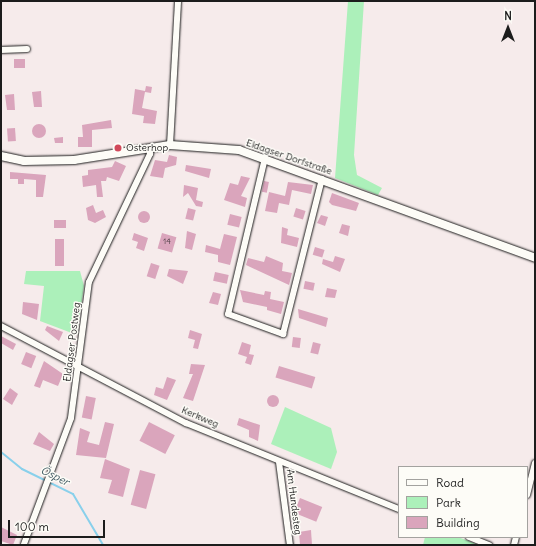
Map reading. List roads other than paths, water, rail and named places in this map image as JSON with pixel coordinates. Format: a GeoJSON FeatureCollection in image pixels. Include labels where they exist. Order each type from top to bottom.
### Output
{"type":"FeatureCollection","features":[{"type":"Feature","properties":{"kind":"street"},"geometry":{"type":"LineString","coordinates":[[170,145],[178,1]]}},
{"type":"Feature","properties":{"kind":"street"},"geometry":{"type":"LineString","coordinates":[[1,50],[27,49]]}},
{"type":"Feature","properties":{"kind":"street","name":"Eldagser Dorfstraße"},"geometry":{"type":"LineString","coordinates":[[1,156],[60,161],[170,145],[212,146],[265,158],[535,258]]}},
{"type":"Feature","properties":{"kind":"street","name":"Eldagser Postweg"},"geometry":{"type":"LineString","coordinates":[[24,544],[72,418],[89,282],[150,154],[149,148]]}},
{"type":"Feature","properties":{"kind":"street"},"geometry":{"type":"LineString","coordinates":[[265,158],[228,314],[283,334],[322,179]]}},
{"type":"Feature","properties":{"kind":"street","name":"Kerkweg"},"geometry":{"type":"LineString","coordinates":[[1,326],[79,369],[186,423],[279,462],[398,509]]}},
{"type":"Feature","properties":{"kind":"street","name":"Am Hundesteg"},"geometry":{"type":"LineString","coordinates":[[279,462],[290,545]]}},
{"type":"Feature","properties":{"kind":"street"},"geometry":{"type":"LineString","coordinates":[[528,490],[535,463]]}},
{"type":"Feature","properties":{"kind":"street"},"geometry":{"type":"LineString","coordinates":[[472,538],[489,545]]}},
{"type":"Feature","properties":{"kind":"waterway","name":"Ösper"},"geometry":{"type":"LineString","coordinates":[[1,452],[22,469],[73,494],[103,545]]}},
{"type":"Feature","properties":{"kind":"place","name":"Osterhop"},"geometry":{"type":"Point","coordinates":[118,148]}}]}
